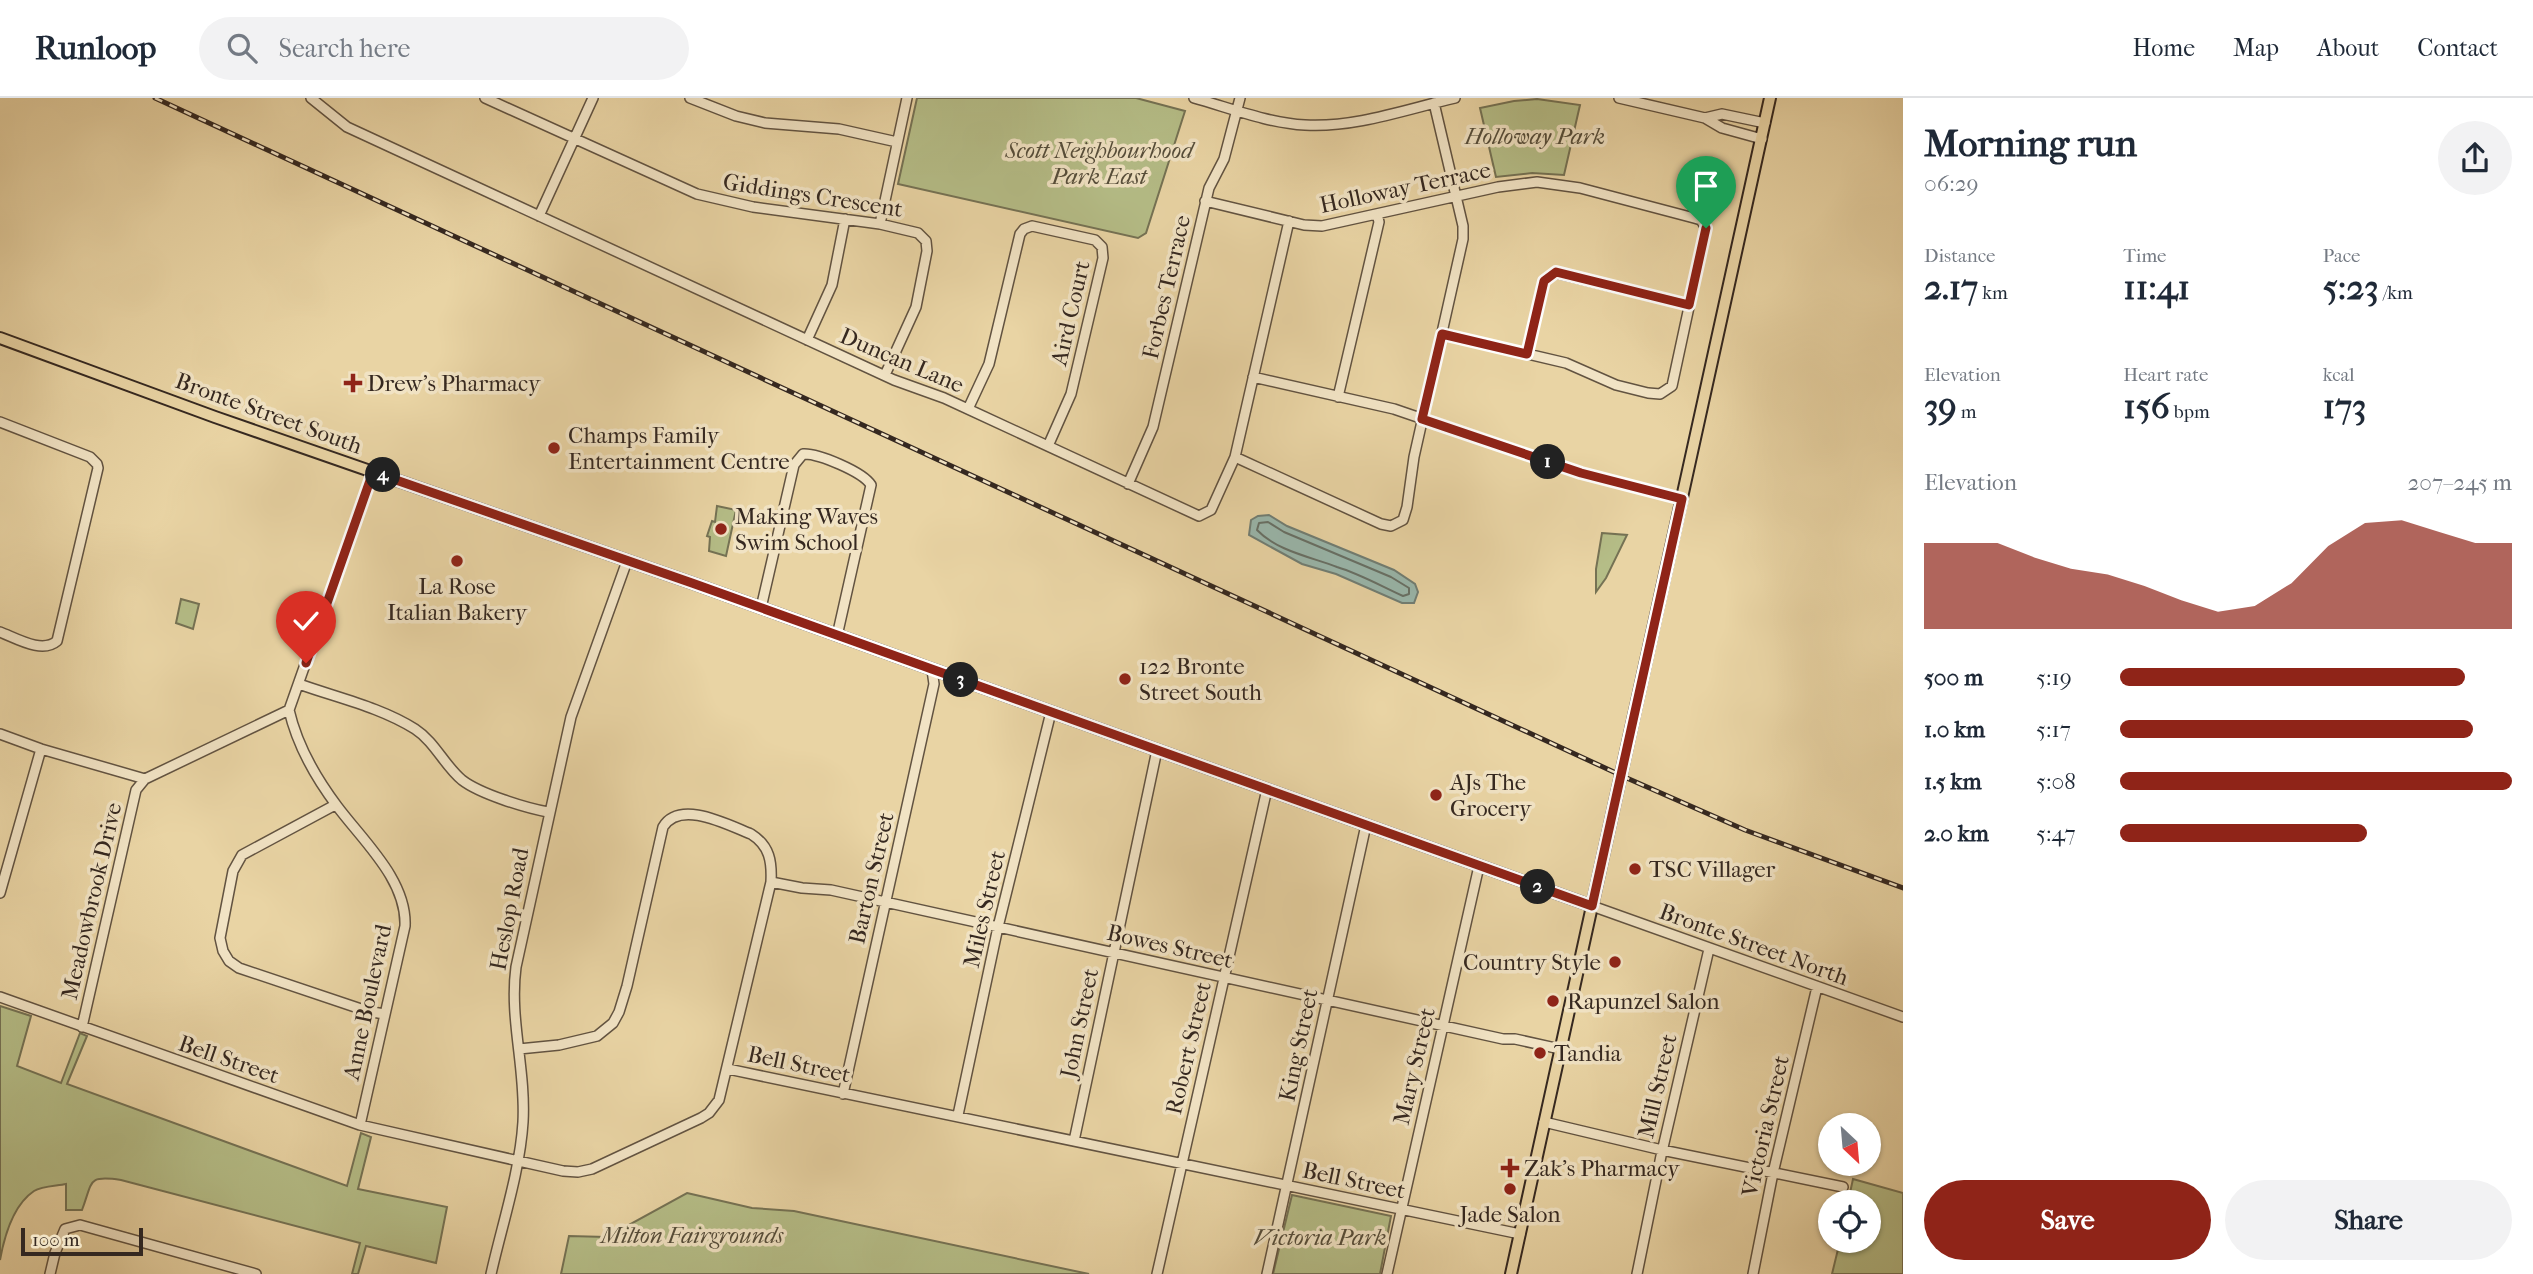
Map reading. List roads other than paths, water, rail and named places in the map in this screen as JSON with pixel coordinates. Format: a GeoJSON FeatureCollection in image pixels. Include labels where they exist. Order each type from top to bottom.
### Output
{"type":"FeatureCollection","features":[{"type":"Feature","properties":{"kind":"main road"},"geometry":{"type":"LineString","coordinates":[[1511,1274],[1770,98]]}},
{"type":"Feature","properties":{"kind":"main road","name":"Bronte Street South"},"geometry":{"type":"LineString","coordinates":[[0,338],[1592,906]]}},
{"type":"Feature","properties":{"kind":"street","name":"Duncan Lane"},"geometry":{"type":"LineString","coordinates":[[311,98],[347,127],[807,340],[968,409],[1192,513],[1203,515],[1213,506],[1235,457],[1289,221]]}},
{"type":"Feature","properties":{"kind":"street","name":"Giddings Crescent"},"geometry":{"type":"LineString","coordinates":[[485,98],[662,179],[710,198],[766,210],[880,224],[918,233],[927,246],[914,312],[885,375]]}},
{"type":"Feature","properties":{"kind":"street"},"geometry":{"type":"LineString","coordinates":[[539,216],[593,98]]}},
{"type":"Feature","properties":{"kind":"street"},"geometry":{"type":"LineString","coordinates":[[690,98],[753,120],[786,126],[839,130],[897,142]]}},
{"type":"Feature","properties":{"kind":"street"},"geometry":{"type":"LineString","coordinates":[[880,224],[907,98]]}},
{"type":"Feature","properties":{"kind":"street"},"geometry":{"type":"LineString","coordinates":[[1194,98],[1288,123],[1326,125],[1455,98]]}},
{"type":"Feature","properties":{"kind":"street","name":"Forbes Terrace"},"geometry":{"type":"LineString","coordinates":[[1128,484],[1153,427],[1205,201],[1224,159],[1240,98]]}},
{"type":"Feature","properties":{"kind":"street"},"geometry":{"type":"LineString","coordinates":[[1619,98],[1705,118],[1722,128],[1762,139]]}},
{"type":"Feature","properties":{"kind":"street"},"geometry":{"type":"LineString","coordinates":[[1235,457],[1381,524],[1391,526],[1399,523],[1405,515],[1413,457],[1463,239],[1456,196],[1434,103]]}},
{"type":"Feature","properties":{"kind":"street"},"geometry":{"type":"LineString","coordinates":[[1705,118],[1722,114],[1765,123]]}},
{"type":"Feature","properties":{"kind":"street","name":"Holloway Terrace"},"geometry":{"type":"LineString","coordinates":[[1205,201],[1322,226],[1523,183],[1561,184],[1701,220],[1706,228],[1672,386],[1660,394],[1620,387],[1572,365],[1442,334]]}},
{"type":"Feature","properties":{"kind":"street"},"geometry":{"type":"LineString","coordinates":[[1338,397],[1379,222],[1377,214]]}},
{"type":"Feature","properties":{"kind":"street"},"geometry":{"type":"LineString","coordinates":[[807,340],[832,285],[845,219]]}},
{"type":"Feature","properties":{"kind":"street","name":"Aird Court"},"geometry":{"type":"LineString","coordinates":[[968,409],[989,364],[1020,234],[1032,226],[1095,240],[1103,250],[1101,270],[1071,394],[1048,446]]}},
{"type":"Feature","properties":{"kind":"street"},"geometry":{"type":"LineString","coordinates":[[1527,354],[1544,281],[1556,272],[1689,305]]}},
{"type":"Feature","properties":{"kind":"street"},"geometry":{"type":"LineString","coordinates":[[1253,377],[1394,409],[1581,473],[1682,499]]}},
{"type":"Feature","properties":{"kind":"street"},"geometry":{"type":"LineString","coordinates":[[0,422],[90,457],[97,464],[97,468],[57,641],[51,646],[38,646],[0,632]]}},
{"type":"Feature","properties":{"kind":"street"},"geometry":{"type":"LineString","coordinates":[[761,608],[794,465],[803,454],[816,454],[865,477],[871,489],[837,636]]}},
{"type":"Feature","properties":{"kind":"street"},"geometry":{"type":"LineString","coordinates":[[289,710],[373,472]]}},
{"type":"Feature","properties":{"kind":"street","name":"Heslop Road"},"geometry":{"type":"LineString","coordinates":[[491,1274],[517,1161],[523,1122],[519,1049],[512,992],[526,916],[571,717],[627,561]]}},
{"type":"Feature","properties":{"kind":"street","name":"Barton Street"},"geometry":{"type":"LineString","coordinates":[[843,1094],[934,684],[932,670]]}},
{"type":"Feature","properties":{"kind":"street"},"geometry":{"type":"LineString","coordinates":[[299,684],[386,715],[411,727],[428,738],[463,781],[501,798],[548,812]]}},
{"type":"Feature","properties":{"kind":"street","name":"Meadowbrook Drive"},"geometry":{"type":"LineString","coordinates":[[82,1027],[136,790],[145,779],[289,710]]}},
{"type":"Feature","properties":{"kind":"street","name":"Anne Boulevard"},"geometry":{"type":"LineString","coordinates":[[289,710],[311,769],[397,885],[403,901],[405,926],[360,1125]]}},
{"type":"Feature","properties":{"kind":"street","name":"Miles Street"},"geometry":{"type":"LineString","coordinates":[[958,1115],[998,927],[1051,712]]}},
{"type":"Feature","properties":{"kind":"street"},"geometry":{"type":"LineString","coordinates":[[0,734],[41,749],[145,779]]}},
{"type":"Feature","properties":{"kind":"street"},"geometry":{"type":"LineString","coordinates":[[0,893],[41,749]]}},
{"type":"Feature","properties":{"kind":"street","name":"John Street"},"geometry":{"type":"LineString","coordinates":[[1074,1141],[1157,750]]}},
{"type":"Feature","properties":{"kind":"street","name":"Robert Street"},"geometry":{"type":"LineString","coordinates":[[1157,1274],[1267,789]]}},
{"type":"Feature","properties":{"kind":"street"},"geometry":{"type":"LineString","coordinates":[[335,804],[242,855],[233,871],[222,923],[220,938],[223,951],[229,961],[239,968],[367,1011],[384,1014]]}},
{"type":"Feature","properties":{"kind":"street"},"geometry":{"type":"LineString","coordinates":[[519,1049],[559,1045],[597,1036],[613,1023],[627,986],[663,827],[669,819],[680,814],[690,814],[760,839],[767,849],[772,867],[771,883],[728,1069]]}},
{"type":"Feature","properties":{"kind":"street","name":"King Street"},"geometry":{"type":"LineString","coordinates":[[1267,1274],[1366,825]]}},
{"type":"Feature","properties":{"kind":"street","name":"Mary Street"},"geometry":{"type":"LineString","coordinates":[[1387,1274],[1479,866]]}},
{"type":"Feature","properties":{"kind":"street","name":"Bowes Street"},"geometry":{"type":"LineString","coordinates":[[771,883],[831,890],[1442,1026],[1560,1049]]}},
{"type":"Feature","properties":{"kind":"street","name":"Bronte Street North"},"geometry":{"type":"LineString","coordinates":[[1592,906],[1903,1017]]}},
{"type":"Feature","properties":{"kind":"street","name":"Mill Street"},"geometry":{"type":"LineString","coordinates":[[1637,1274],[1662,1150],[1709,949]]}},
{"type":"Feature","properties":{"kind":"street","name":"Victoria Street"},"geometry":{"type":"LineString","coordinates":[[1753,1274],[1773,1173],[1817,987]]}},
{"type":"Feature","properties":{"kind":"street","name":"Bell Street"},"geometry":{"type":"LineString","coordinates":[[0,997],[360,1125],[563,1171],[592,1169],[709,1113],[719,1100],[728,1069],[1520,1234]]}},
{"type":"Feature","properties":{"kind":"street"},"geometry":{"type":"LineString","coordinates":[[1544,1122],[1662,1150],[1843,1187]]}},
{"type":"Feature","properties":{"kind":"street"},"geometry":{"type":"LineString","coordinates":[[50,1274],[61,1235],[65,1229],[80,1225],[256,1274]]}},
{"type":"Feature","properties":{"kind":"water"},"geometry":{"type":"Polygon","coordinates":[[[1269,515],[1287,526],[1394,570],[1415,584],[1418,592],[1414,603],[1402,603],[1336,574],[1302,564],[1249,535],[1251,520],[1269,515]]]}},
{"type":"Feature","properties":{"kind":"railway"},"geometry":{"type":"LineString","coordinates":[[155,98],[1629,779],[1745,830],[1903,888]]}},
{"type":"Feature","properties":{"kind":"place","name":"Drew's Pharmacy"},"geometry":{"type":"Point","coordinates":[353,383]}},
{"type":"Feature","properties":{"kind":"place","name":"Champs Family Entertainment Centre"},"geometry":{"type":"Point","coordinates":[554,448]}},
{"type":"Feature","properties":{"kind":"place","name":"Making Waves Swim School"},"geometry":{"type":"Point","coordinates":[721,529]}},
{"type":"Feature","properties":{"kind":"place","name":"La Rose Italian Bakery"},"geometry":{"type":"Point","coordinates":[457,561]}},
{"type":"Feature","properties":{"kind":"place","name":"122 Bronte Street South"},"geometry":{"type":"Point","coordinates":[1125,679]}},
{"type":"Feature","properties":{"kind":"place","name":"AJs The Grocery"},"geometry":{"type":"Point","coordinates":[1436,795]}},
{"type":"Feature","properties":{"kind":"place","name":"TSC Villager"},"geometry":{"type":"Point","coordinates":[1635,869]}},
{"type":"Feature","properties":{"kind":"place","name":"Country Style"},"geometry":{"type":"Point","coordinates":[1615,962]}},
{"type":"Feature","properties":{"kind":"place","name":"Rapunzel Salon"},"geometry":{"type":"Point","coordinates":[1553,1001]}},
{"type":"Feature","properties":{"kind":"place","name":"Tandia"},"geometry":{"type":"Point","coordinates":[1540,1053]}},
{"type":"Feature","properties":{"kind":"place","name":"Zak's Pharmacy"},"geometry":{"type":"Point","coordinates":[1510,1168]}},
{"type":"Feature","properties":{"kind":"place","name":"Jade Salon"},"geometry":{"type":"Point","coordinates":[1510,1189]}},
{"type":"Feature","properties":{"kind":"park label","name":"Holloway Park"},"geometry":{"type":"Point","coordinates":[1535,136]}},
{"type":"Feature","properties":{"kind":"park label","name":"Scott Neighbourhood Park East"},"geometry":{"type":"Point","coordinates":[1099,163]}},
{"type":"Feature","properties":{"kind":"park label","name":"Milton Fairgrounds"},"geometry":{"type":"Point","coordinates":[692,1235]}},
{"type":"Feature","properties":{"kind":"park label","name":"Victoria Park"},"geometry":{"type":"Point","coordinates":[1320,1237]}}]}
